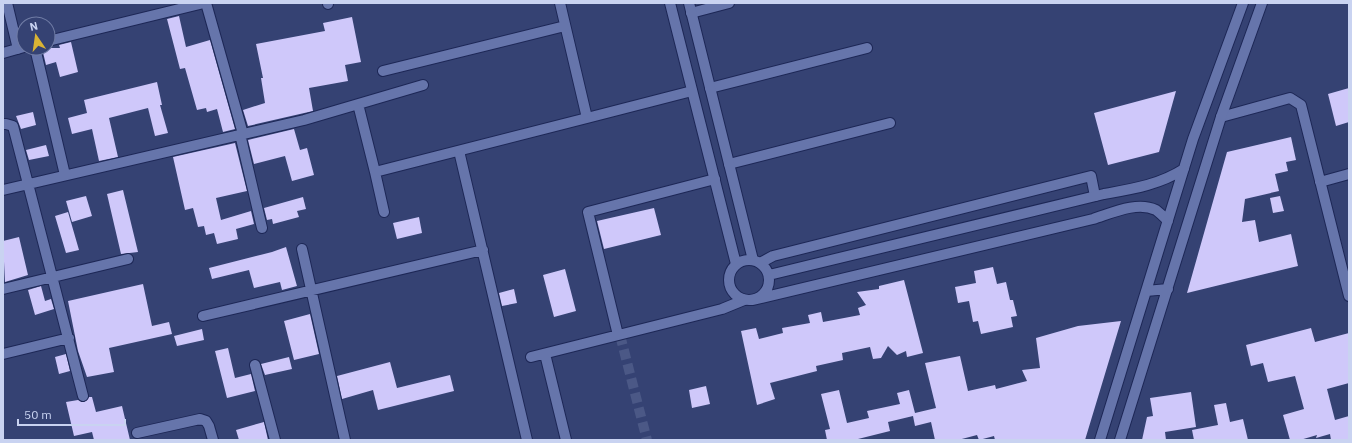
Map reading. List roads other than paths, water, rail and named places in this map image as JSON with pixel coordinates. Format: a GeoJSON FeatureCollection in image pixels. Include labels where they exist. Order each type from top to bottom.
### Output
{"type":"FeatureCollection","features":[{"type":"Feature","properties":{"kind":"street"},"geometry":{"type":"LineString","coordinates":[[7,3],[16,32]]}},
{"type":"Feature","properties":{"kind":"street"},"geometry":{"type":"LineString","coordinates":[[56,39],[205,3],[242,134],[262,228]]}},
{"type":"Feature","properties":{"kind":"street"},"geometry":{"type":"LineString","coordinates":[[560,3],[587,118]]}},
{"type":"Feature","properties":{"kind":"street"},"geometry":{"type":"LineString","coordinates":[[670,3],[736,264]]}},
{"type":"Feature","properties":{"kind":"street"},"geometry":{"type":"LineString","coordinates":[[729,3],[690,8],[729,164],[757,262],[769,275],[769,283],[766,290],[748,300],[736,296],[730,289],[728,280],[730,271],[736,264],[747,260],[757,262],[773,256],[1091,176],[1095,196]]}},
{"type":"Feature","properties":{"kind":"street"},"geometry":{"type":"LineString","coordinates":[[1100,440],[1193,139],[1244,3]]}},
{"type":"Feature","properties":{"kind":"street"},"geometry":{"type":"LineString","coordinates":[[1120,440],[1221,117],[1262,3]]}},
{"type":"Feature","properties":{"kind":"street"},"geometry":{"type":"LineString","coordinates":[[383,72],[565,26]]}},
{"type":"Feature","properties":{"kind":"street"},"geometry":{"type":"LineString","coordinates":[[710,88],[867,48]]}},
{"type":"Feature","properties":{"kind":"street"},"geometry":{"type":"LineString","coordinates":[[3,53],[16,49]]}},
{"type":"Feature","properties":{"kind":"street"},"geometry":{"type":"LineString","coordinates":[[37,56],[65,175]]}},
{"type":"Feature","properties":{"kind":"street"},"geometry":{"type":"LineString","coordinates":[[3,190],[304,120],[423,85]]}},
{"type":"Feature","properties":{"kind":"street"},"geometry":{"type":"LineString","coordinates":[[375,172],[692,91]]}},
{"type":"Feature","properties":{"kind":"street"},"geometry":{"type":"LineString","coordinates":[[1221,117],[1290,98],[1301,105],[1320,182],[1345,263],[1349,296]]}},
{"type":"Feature","properties":{"kind":"street"},"geometry":{"type":"LineString","coordinates":[[359,108],[384,212]]}},
{"type":"Feature","properties":{"kind":"street"},"geometry":{"type":"LineString","coordinates":[[729,164],[890,122]]}},
{"type":"Feature","properties":{"kind":"street"},"geometry":{"type":"LineString","coordinates":[[3,124],[13,126],[83,396]]}},
{"type":"Feature","properties":{"kind":"street"},"geometry":{"type":"LineString","coordinates":[[459,151],[527,440]]}},
{"type":"Feature","properties":{"kind":"street"},"geometry":{"type":"LineString","coordinates":[[769,275],[1095,196],[1160,182],[1184,169]]}},
{"type":"Feature","properties":{"kind":"street"},"geometry":{"type":"LineString","coordinates":[[1320,182],[1349,174]]}},
{"type":"Feature","properties":{"kind":"street"},"geometry":{"type":"LineString","coordinates":[[618,335],[588,212],[715,180]]}},
{"type":"Feature","properties":{"kind":"street"},"geometry":{"type":"LineString","coordinates":[[531,357],[722,309],[748,300],[1128,209],[1144,206],[1156,211],[1168,220]]}},
{"type":"Feature","properties":{"kind":"street"},"geometry":{"type":"LineString","coordinates":[[302,249],[345,440]]}},
{"type":"Feature","properties":{"kind":"street"},"geometry":{"type":"LineString","coordinates":[[203,316],[483,250]]}},
{"type":"Feature","properties":{"kind":"street"},"geometry":{"type":"LineString","coordinates":[[3,289],[128,259]]}},
{"type":"Feature","properties":{"kind":"street"},"geometry":{"type":"LineString","coordinates":[[1146,291],[1168,289]]}},
{"type":"Feature","properties":{"kind":"street"},"geometry":{"type":"LineString","coordinates":[[3,354],[69,338]]}},
{"type":"Feature","properties":{"kind":"street"},"geometry":{"type":"LineString","coordinates":[[544,354],[566,440]]}},
{"type":"Feature","properties":{"kind":"street"},"geometry":{"type":"LineString","coordinates":[[255,365],[275,440]]}},
{"type":"Feature","properties":{"kind":"street"},"geometry":{"type":"LineString","coordinates":[[137,433],[200,419],[206,421],[213,440]]}},
{"type":"Feature","properties":{"kind":"tunnel"},"geometry":{"type":"LineString","coordinates":[[620,335],[647,440]]}}]}
